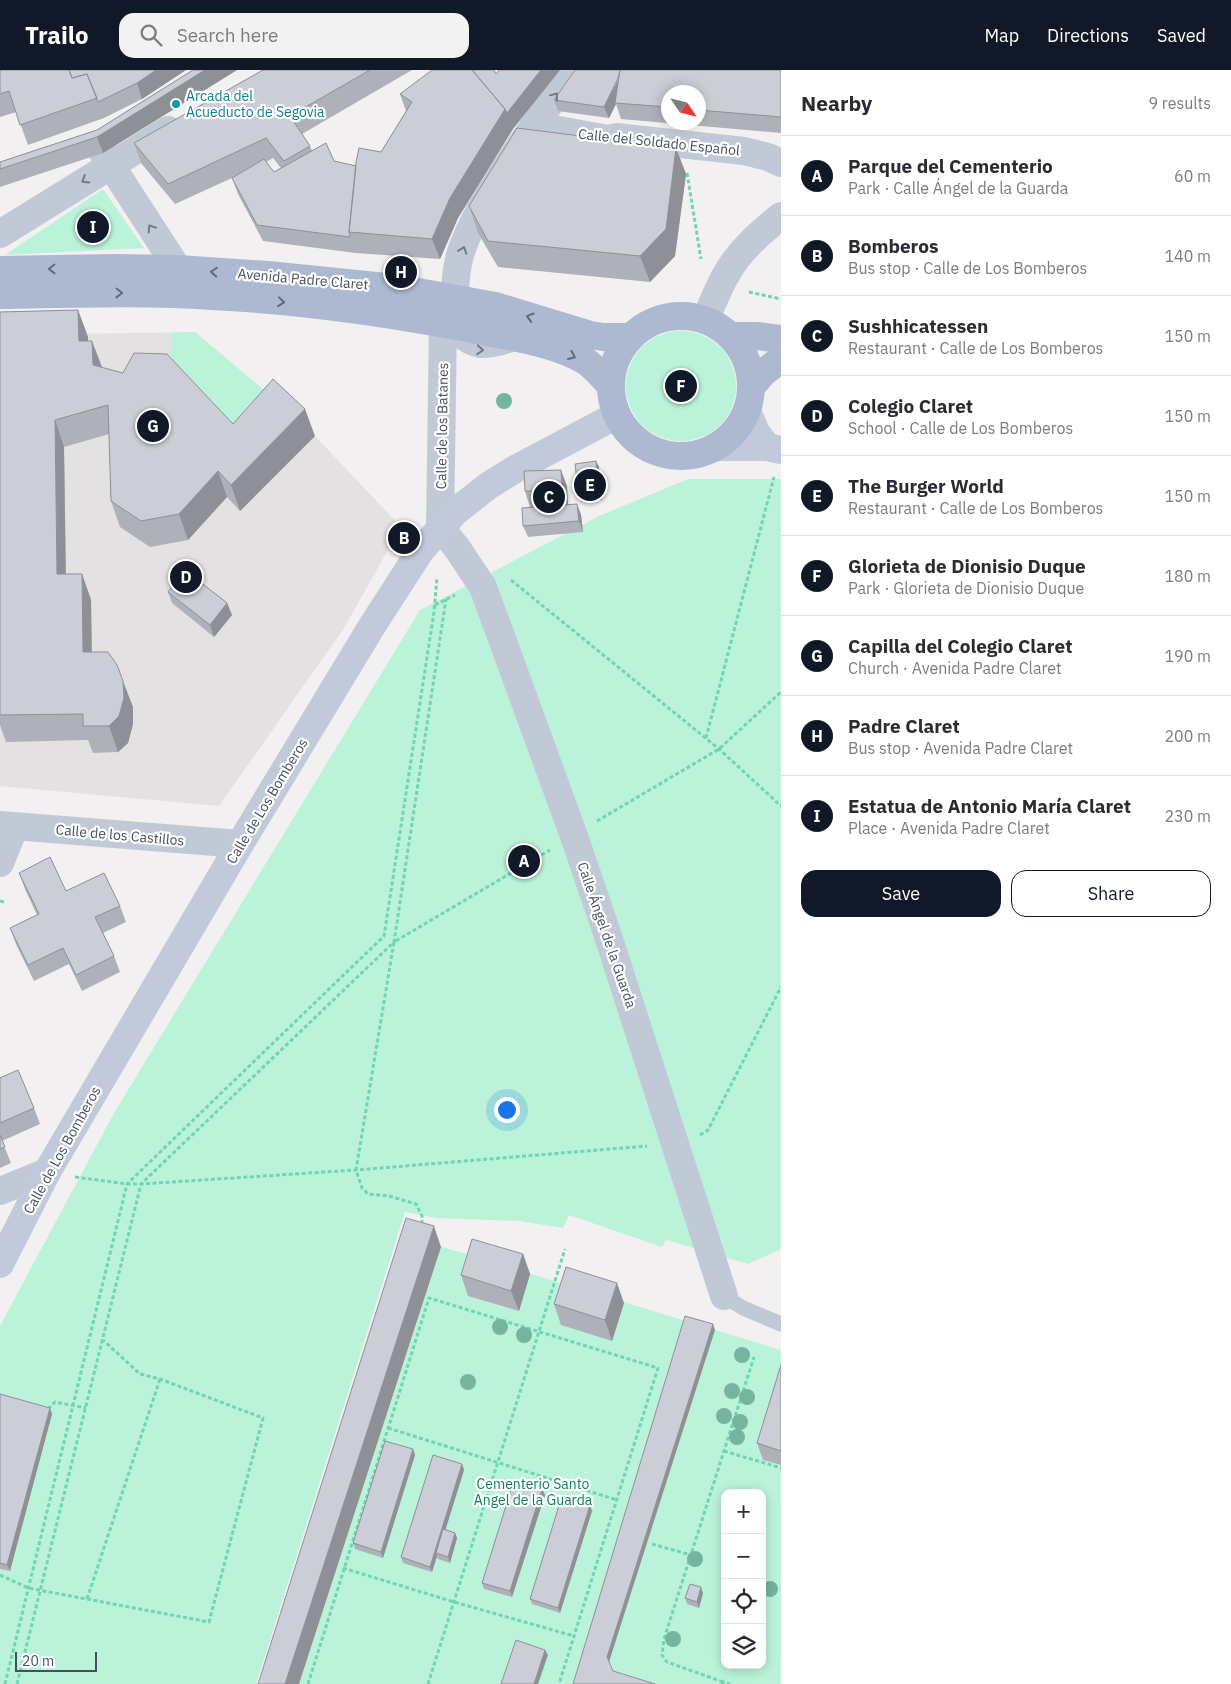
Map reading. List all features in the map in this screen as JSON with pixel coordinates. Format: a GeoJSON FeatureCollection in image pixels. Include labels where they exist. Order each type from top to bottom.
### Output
{"type":"FeatureCollection","features":[{"type":"Feature","properties":{"kind":"main road","name":"Avenida Padre Claret"},"geometry":{"type":"LineString","coordinates":[[0,270],[178,269],[396,288],[495,306],[603,338],[631,337]]}},
{"type":"Feature","properties":{"kind":"main road","name":"Avenida Padre Claret"},"geometry":{"type":"LineString","coordinates":[[0,295],[112,293],[211,296],[343,308],[526,340],[565,352],[586,362],[597,370],[611,386]]}},
{"type":"Feature","properties":{"kind":"main road"},"geometry":{"type":"LineString","coordinates":[[682,316],[706,320],[731,336],[743,352],[749,367],[749,398],[744,418],[734,432],[715,448],[688,456],[659,453],[646,447],[634,438],[617,415],[611,386],[615,362],[622,348],[631,337],[647,325],[663,318],[682,316]]}},
{"type":"Feature","properties":{"kind":"main road"},"geometry":{"type":"LineString","coordinates":[[731,336],[757,336],[781,340]]}},
{"type":"Feature","properties":{"kind":"main road"},"geometry":{"type":"LineString","coordinates":[[749,398],[763,373],[781,359]]}},
{"type":"Feature","properties":{"kind":"street"},"geometry":{"type":"LineString","coordinates":[[454,298],[455,278],[461,253],[470,229],[487,199],[539,119],[576,70]]}},
{"type":"Feature","properties":{"kind":"street"},"geometry":{"type":"LineString","coordinates":[[0,234],[100,146],[192,115]]}},
{"type":"Feature","properties":{"kind":"street","name":"Calle del Soldado Español"},"geometry":{"type":"LineString","coordinates":[[539,119],[547,127],[553,129],[608,139],[616,138],[744,151],[768,157],[781,163]]}},
{"type":"Feature","properties":{"kind":"street"},"geometry":{"type":"LineString","coordinates":[[100,146],[178,269]]}},
{"type":"Feature","properties":{"kind":"street"},"geometry":{"type":"LineString","coordinates":[[706,320],[727,273],[737,258],[781,216]]}},
{"type":"Feature","properties":{"kind":"street","name":"Calle de los Batanes"},"geometry":{"type":"LineString","coordinates":[[440,527],[443,324]]}},
{"type":"Feature","properties":{"kind":"street"},"geometry":{"type":"LineString","coordinates":[[749,398],[756,432],[774,457]]}},
{"type":"Feature","properties":{"kind":"street","name":"Calle de Los Bomberos"},"geometry":{"type":"LineString","coordinates":[[0,1264],[58,1174],[240,844],[421,550],[455,512],[497,480],[617,415]]}},
{"type":"Feature","properties":{"kind":"street"},"geometry":{"type":"LineString","coordinates":[[715,448],[774,457]]}},
{"type":"Feature","properties":{"kind":"street","name":"Calle Ángel de la Guarda"},"geometry":{"type":"LineString","coordinates":[[440,527],[477,577],[487,597],[609,939],[724,1296]]}},
{"type":"Feature","properties":{"kind":"street"},"geometry":{"type":"LineString","coordinates":[[0,862],[7,826]]}},
{"type":"Feature","properties":{"kind":"street","name":"Calle de los Castillos"},"geometry":{"type":"LineString","coordinates":[[7,826],[240,844]]}},
{"type":"Feature","properties":{"kind":"street"},"geometry":{"type":"LineString","coordinates":[[0,1191],[58,1174]]}},
{"type":"Feature","properties":{"kind":"lane","name":"Calle Ángel de la Guarda"},"geometry":{"type":"LineString","coordinates":[[724,1296],[743,1308],[781,1324]]}},
{"type":"Feature","properties":{"kind":"path"},"geometry":{"type":"LineString","coordinates":[[683,171],[687,173],[701,258]]}},
{"type":"Feature","properties":{"kind":"path"},"geometry":{"type":"LineString","coordinates":[[749,292],[781,299]]}},
{"type":"Feature","properties":{"kind":"path"},"geometry":{"type":"LineString","coordinates":[[706,738],[774,457]]}},
{"type":"Feature","properties":{"kind":"path"},"geometry":{"type":"LineString","coordinates":[[5,1684],[127,1184],[384,936],[438,577]]}},
{"type":"Feature","properties":{"kind":"path"},"geometry":{"type":"LineString","coordinates":[[509,579],[706,738],[781,806]]}},
{"type":"Feature","properties":{"kind":"path"},"geometry":{"type":"LineString","coordinates":[[412,1225],[422,1223],[422,1216],[416,1204],[389,1196],[368,1194],[362,1188],[356,1170],[394,942],[446,599],[435,605]]}},
{"type":"Feature","properties":{"kind":"path"},"geometry":{"type":"LineString","coordinates":[[595,823],[719,749],[781,692]]}},
{"type":"Feature","properties":{"kind":"path"},"geometry":{"type":"LineString","coordinates":[[17,1684],[141,1184],[394,942],[550,850]]}},
{"type":"Feature","properties":{"kind":"path"},"geometry":{"type":"LineString","coordinates":[[696,1137],[708,1130],[781,986]]}},
{"type":"Feature","properties":{"kind":"path"},"geometry":{"type":"LineString","coordinates":[[58,1174],[127,1184],[141,1184],[356,1170],[644,1146]]}},
{"type":"Feature","properties":{"kind":"path"},"geometry":{"type":"LineString","coordinates":[[428,1684],[565,1249]]}},
{"type":"Feature","properties":{"kind":"path"},"geometry":{"type":"LineString","coordinates":[[308,1684],[429,1298],[658,1368],[559,1684]]}},
{"type":"Feature","properties":{"kind":"path"},"geometry":{"type":"LineString","coordinates":[[0,1575],[28,1588],[209,1622],[263,1418],[160,1379],[140,1374],[103,1340]]}},
{"type":"Feature","properties":{"kind":"path"},"geometry":{"type":"LineString","coordinates":[[730,1684],[668,1662],[662,1654],[664,1639],[754,1357]]}},
{"type":"Feature","properties":{"kind":"path"},"geometry":{"type":"LineString","coordinates":[[87,1599],[160,1379]]}},
{"type":"Feature","properties":{"kind":"path"},"geometry":{"type":"LineString","coordinates":[[46,1412],[55,1402],[86,1408]]}},
{"type":"Feature","properties":{"kind":"path"},"geometry":{"type":"LineString","coordinates":[[388,1428],[617,1500]]}},
{"type":"Feature","properties":{"kind":"path"},"geometry":{"type":"LineString","coordinates":[[724,1451],[781,1468]]}},
{"type":"Feature","properties":{"kind":"path"},"geometry":{"type":"LineString","coordinates":[[652,1544],[691,1555]]}},
{"type":"Feature","properties":{"kind":"path"},"geometry":{"type":"LineString","coordinates":[[344,1568],[574,1636]]}},
{"type":"Feature","properties":{"kind":"shaded area"},"geometry":{"type":"Polygon","coordinates":[[[195,332],[315,436],[401,527],[344,628],[219,806],[0,786],[0,335],[195,332]]]}},
{"type":"Feature","properties":{"kind":"green space"},"geometry":{"type":"Polygon","coordinates":[[[103,189],[144,248],[5,255],[103,189]]]}},
{"type":"Feature","properties":{"kind":"green space"},"geometry":{"type":"Polygon","coordinates":[[[681,331],[702,335],[720,347],[732,365],[736,386],[732,407],[720,425],[702,437],[681,441],[660,437],[642,425],[630,407],[626,386],[630,365],[642,347],[660,335],[681,331]]]}},
{"type":"Feature","properties":{"kind":"green space"},"geometry":{"type":"Polygon","coordinates":[[[195,332],[283,406],[243,451],[168,380],[172,333],[195,332]]]}},
{"type":"Feature","properties":{"kind":"green space"},"geometry":{"type":"Polygon","coordinates":[[[688,479],[781,479],[781,1249],[748,1264],[666,1240],[662,1247],[569,1215],[563,1228],[520,1221],[436,1218],[405,1212],[256,1684],[0,1684],[0,1326],[114,1113],[420,610],[599,516],[688,479]]]}},
{"type":"Feature","properties":{"kind":"green space","name":"Cementerio Santo Angel de la Guarda"},"geometry":{"type":"Polygon","coordinates":[[[413,1238],[781,1350],[781,1400],[763,1460],[781,1465],[781,1684],[272,1684],[413,1238]]]}},
{"type":"Feature","properties":{"kind":"building"},"geometry":{"type":"Polygon","coordinates":[[[0,70],[69,70],[72,78],[87,74],[97,98],[20,125],[9,91],[0,94],[0,70]]]}},
{"type":"Feature","properties":{"kind":"building"},"geometry":{"type":"Polygon","coordinates":[[[69,70],[156,70],[137,83],[98,102],[87,74],[72,78],[69,70]]]}},
{"type":"Feature","properties":{"kind":"building"},"geometry":{"type":"Polygon","coordinates":[[[193,70],[205,70],[97,137],[0,169],[0,162],[97,130],[193,70]]]}},
{"type":"Feature","properties":{"kind":"building"},"geometry":{"type":"Polygon","coordinates":[[[263,70],[370,70],[290,116],[310,146],[284,161],[266,138],[168,184],[134,143],[263,70]]]}},
{"type":"Feature","properties":{"kind":"building"},"geometry":{"type":"Polygon","coordinates":[[[432,70],[472,70],[505,109],[450,198],[432,239],[349,232],[359,148],[381,152],[412,102],[400,94],[432,70]]]}},
{"type":"Feature","properties":{"kind":"building"},"geometry":{"type":"Polygon","coordinates":[[[474,70],[494,70],[496,74],[499,70],[541,70],[507,113],[474,70]]]}},
{"type":"Feature","properties":{"kind":"building"},"geometry":{"type":"Polygon","coordinates":[[[575,70],[620,70],[604,107],[554,100],[575,70]]]}},
{"type":"Feature","properties":{"kind":"building"},"geometry":{"type":"Polygon","coordinates":[[[620,70],[781,70],[781,117],[706,111],[706,85],[661,85],[661,106],[615,103],[620,70]]]}},
{"type":"Feature","properties":{"kind":"building"},"geometry":{"type":"Polygon","coordinates":[[[517,128],[676,148],[666,229],[640,256],[488,241],[469,206],[517,128]]]}},
{"type":"Feature","properties":{"kind":"building"},"geometry":{"type":"Polygon","coordinates":[[[326,143],[334,161],[356,166],[350,237],[257,225],[232,178],[264,159],[274,172],[326,143]]]}},
{"type":"Feature","properties":{"kind":"building"},"geometry":{"type":"Polygon","coordinates":[[[78,310],[79,341],[92,341],[93,365],[123,373],[134,353],[167,354],[233,424],[273,379],[305,409],[231,485],[218,471],[179,514],[141,521],[111,501],[108,405],[55,420],[57,574],[82,574],[83,652],[108,652],[117,665],[123,681],[124,698],[119,716],[109,726],[83,726],[83,714],[0,715],[0,312],[78,310]]]}},
{"type":"Feature","properties":{"kind":"building"},"geometry":{"type":"Polygon","coordinates":[[[596,461],[600,494],[579,496],[575,464],[596,461]]]}},
{"type":"Feature","properties":{"kind":"building"},"geometry":{"type":"Polygon","coordinates":[[[561,470],[562,490],[525,491],[524,471],[561,470]]]}},
{"type":"Feature","properties":{"kind":"building"},"geometry":{"type":"Polygon","coordinates":[[[577,504],[579,521],[523,526],[522,508],[577,504]]]}},
{"type":"Feature","properties":{"kind":"building"},"geometry":{"type":"Polygon","coordinates":[[[185,570],[227,603],[210,625],[168,592],[185,570]]]}},
{"type":"Feature","properties":{"kind":"building"},"geometry":{"type":"Polygon","coordinates":[[[50,857],[66,891],[104,873],[120,906],[95,917],[114,956],[76,975],[63,948],[28,965],[10,928],[39,914],[19,873],[50,857]]]}},
{"type":"Feature","properties":{"kind":"building"},"geometry":{"type":"Polygon","coordinates":[[[18,1070],[34,1108],[0,1123],[0,1078],[18,1070]]]}},
{"type":"Feature","properties":{"kind":"building"},"geometry":{"type":"Polygon","coordinates":[[[0,1135],[5,1147],[0,1149],[0,1135]]]}},
{"type":"Feature","properties":{"kind":"building"},"geometry":{"type":"Polygon","coordinates":[[[406,1218],[434,1226],[285,1684],[258,1684],[406,1218]]]}},
{"type":"Feature","properties":{"kind":"building"},"geometry":{"type":"Polygon","coordinates":[[[472,1239],[523,1254],[511,1291],[461,1275],[472,1239]]]}},
{"type":"Feature","properties":{"kind":"building"},"geometry":{"type":"Polygon","coordinates":[[[566,1267],[617,1283],[605,1320],[554,1304],[566,1267]]]}},
{"type":"Feature","properties":{"kind":"building"},"geometry":{"type":"Polygon","coordinates":[[[685,1316],[713,1324],[607,1657],[613,1671],[655,1684],[573,1684],[685,1316]]]}},
{"type":"Feature","properties":{"kind":"building"},"geometry":{"type":"Polygon","coordinates":[[[781,1365],[781,1451],[757,1443],[781,1365]]]}},
{"type":"Feature","properties":{"kind":"building"},"geometry":{"type":"Polygon","coordinates":[[[0,1394],[50,1408],[7,1565],[0,1563],[0,1394]]]}},
{"type":"Feature","properties":{"kind":"building"},"geometry":{"type":"Polygon","coordinates":[[[385,1441],[413,1449],[381,1552],[353,1543],[385,1441]]]}},
{"type":"Feature","properties":{"kind":"building"},"geometry":{"type":"Polygon","coordinates":[[[433,1455],[462,1464],[430,1567],[401,1557],[433,1455]]]}},
{"type":"Feature","properties":{"kind":"building"},"geometry":{"type":"Polygon","coordinates":[[[514,1480],[542,1489],[510,1591],[482,1583],[514,1480]]]}},
{"type":"Feature","properties":{"kind":"building"},"geometry":{"type":"Polygon","coordinates":[[[562,1496],[590,1505],[558,1608],[530,1599],[562,1496]]]}},
{"type":"Feature","properties":{"kind":"building"},"geometry":{"type":"Polygon","coordinates":[[[443,1529],[455,1533],[448,1557],[436,1553],[443,1529]]]}},
{"type":"Feature","properties":{"kind":"building"},"geometry":{"type":"Polygon","coordinates":[[[690,1584],[701,1587],[697,1602],[685,1598],[690,1584]]]}},
{"type":"Feature","properties":{"kind":"building"},"geometry":{"type":"Polygon","coordinates":[[[516,1640],[545,1650],[534,1684],[501,1684],[516,1640]]]}},
{"type":"Feature","properties":{"kind":"place","name":"Arcada del Acueducto de Segovia"},"geometry":{"type":"Point","coordinates":[176,104]}},
{"type":"Feature","properties":{"kind":"place","name":"Estatua de Antonio María Claret"},"geometry":{"type":"Point","coordinates":[93,227]}},
{"type":"Feature","properties":{"kind":"place","name":"Padre Claret"},"geometry":{"type":"Point","coordinates":[401,272]}},
{"type":"Feature","properties":{"kind":"place","name":"Glorieta de Dionisio Duque"},"geometry":{"type":"Point","coordinates":[681,386]}},
{"type":"Feature","properties":{"kind":"place","name":"Capilla del Colegio Claret"},"geometry":{"type":"Point","coordinates":[153,426]}},
{"type":"Feature","properties":{"kind":"place","name":"The Burger World"},"geometry":{"type":"Point","coordinates":[590,485]}},
{"type":"Feature","properties":{"kind":"place","name":"Sushhicatessen"},"geometry":{"type":"Point","coordinates":[549,497]}},
{"type":"Feature","properties":{"kind":"place","name":"Bomberos"},"geometry":{"type":"Point","coordinates":[404,538]}},
{"type":"Feature","properties":{"kind":"place","name":"Colegio Claret"},"geometry":{"type":"Point","coordinates":[186,577]}},
{"type":"Feature","properties":{"kind":"place","name":"Parque del Cementerio"},"geometry":{"type":"Point","coordinates":[524,861]}}]}
